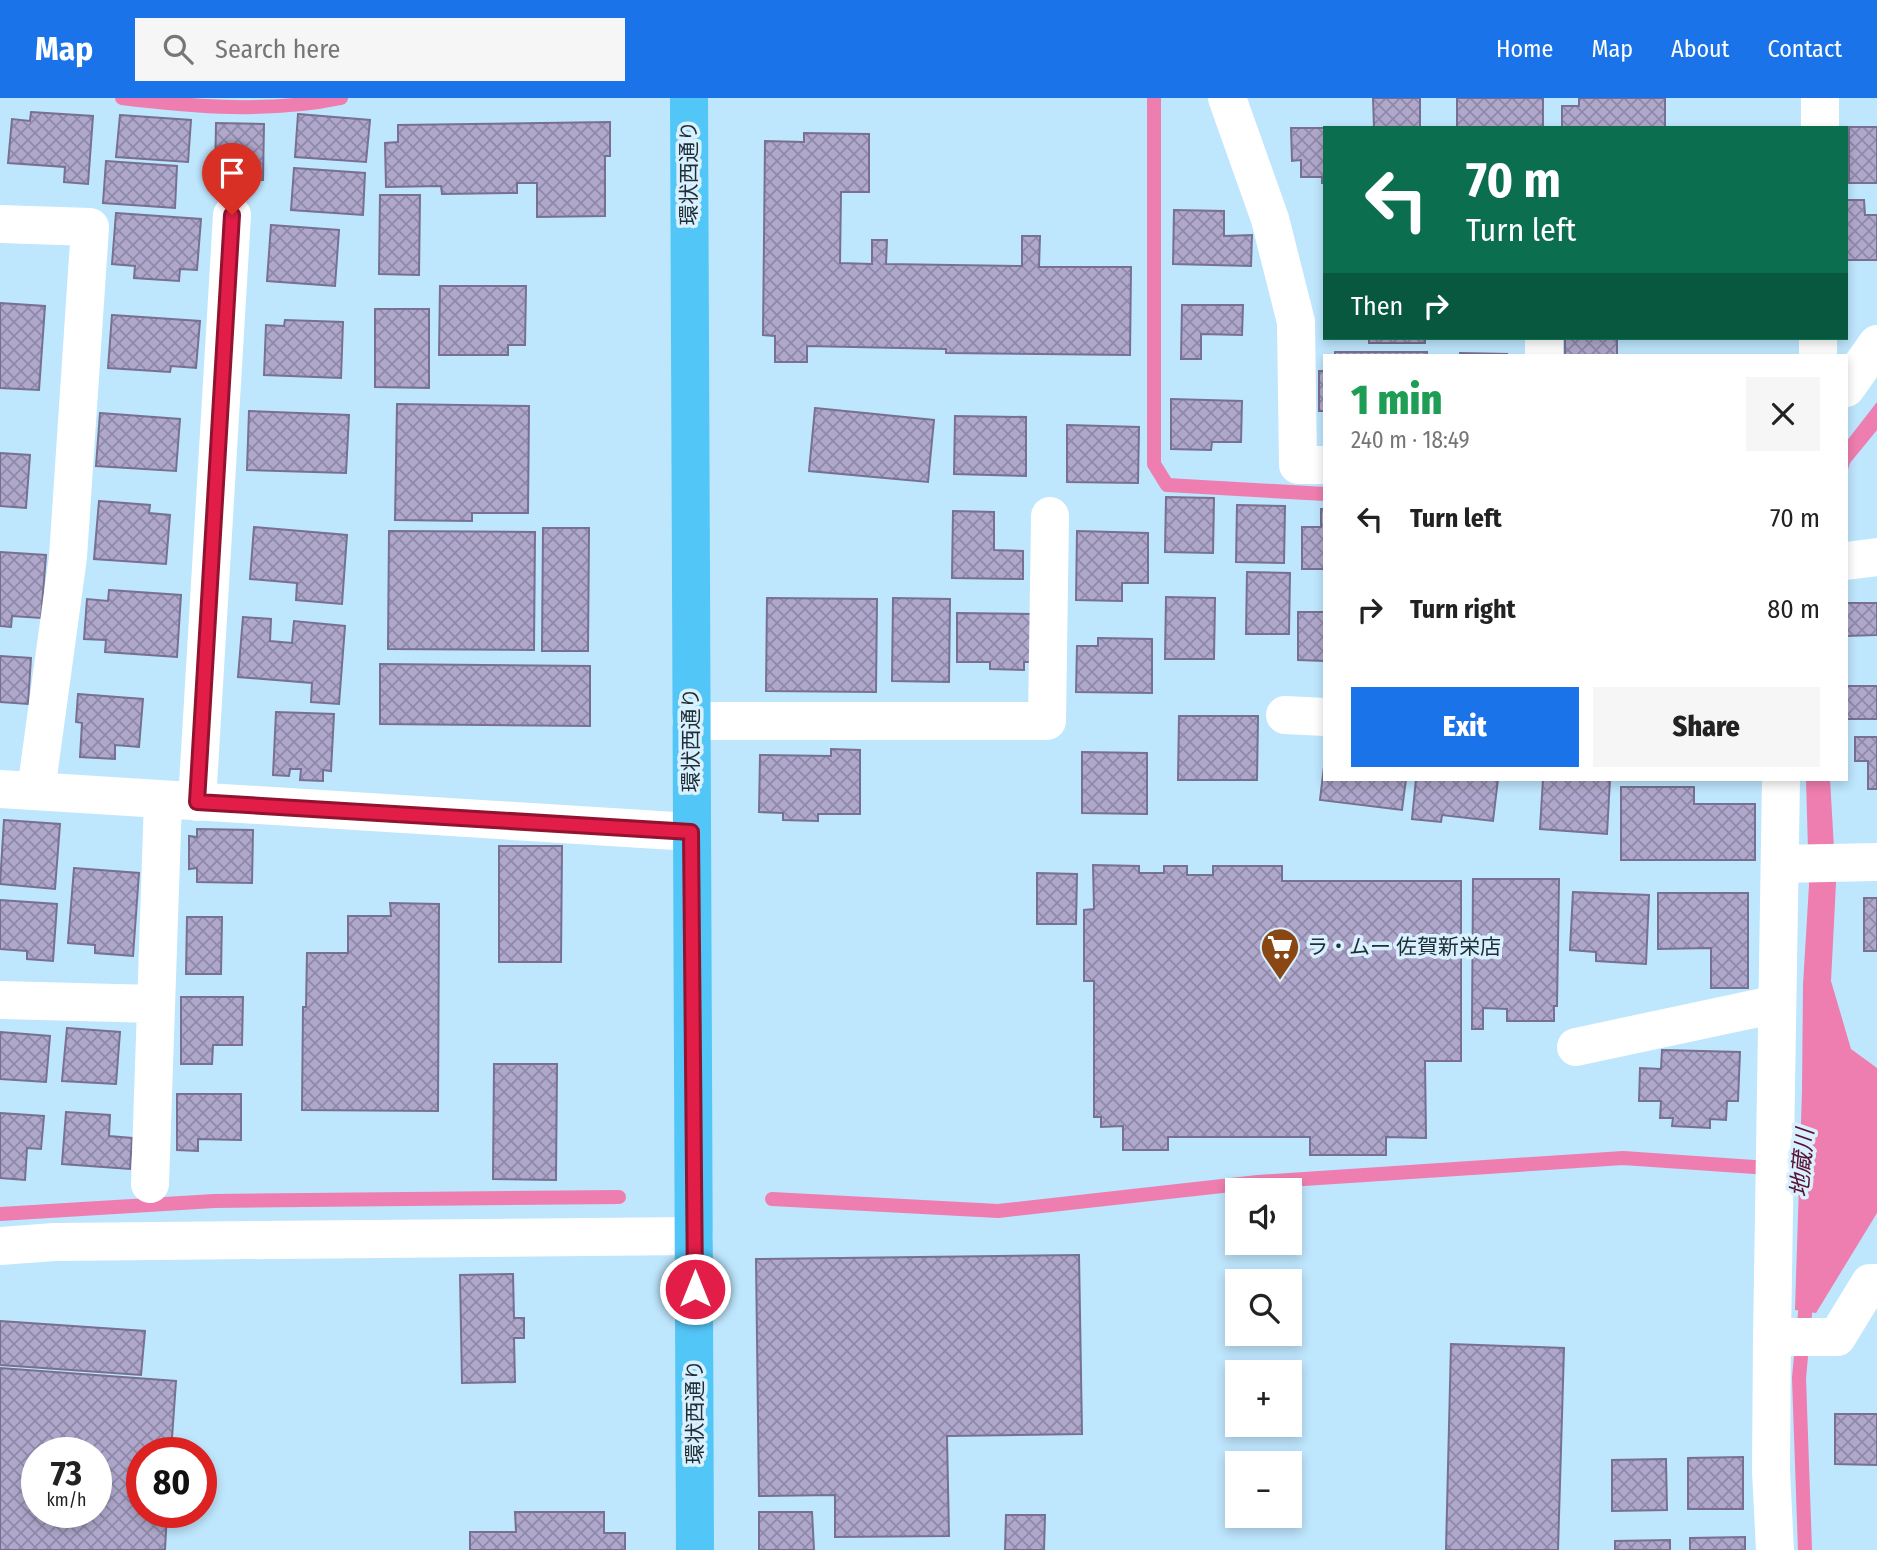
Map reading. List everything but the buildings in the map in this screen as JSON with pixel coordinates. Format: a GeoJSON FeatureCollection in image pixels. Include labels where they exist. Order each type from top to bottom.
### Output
{"type":"FeatureCollection","features":[{"type":"Feature","properties":{"kind":"highway","name":"環状西通り"},"geometry":{"type":"LineString","coordinates":[[689,98],[695,1550]]}},
{"type":"Feature","properties":{"kind":"street"},"geometry":{"type":"LineString","coordinates":[[1227,98],[1270,219],[1296,322],[1298,465],[1323,466]]}},
{"type":"Feature","properties":{"kind":"street"},"geometry":{"type":"LineString","coordinates":[[1820,98],[1820,126]]}},
{"type":"Feature","properties":{"kind":"street"},"geometry":{"type":"LineString","coordinates":[[150,1184],[156,1004],[180,801],[232,215]]}},
{"type":"Feature","properties":{"kind":"street"},"geometry":{"type":"LineString","coordinates":[[0,224],[90,227],[68,557],[18,790],[691,832]]}},
{"type":"Feature","properties":{"kind":"street"},"geometry":{"type":"LineString","coordinates":[[1848,385],[1877,344]]}},
{"type":"Feature","properties":{"kind":"street"},"geometry":{"type":"LineString","coordinates":[[691,721],[1047,721],[1050,516]]}},
{"type":"Feature","properties":{"kind":"street"},"geometry":{"type":"LineString","coordinates":[[1285,715],[1323,717]]}},
{"type":"Feature","properties":{"kind":"street"},"geometry":{"type":"LineString","coordinates":[[1775,1550],[1771,1471],[1772,1337],[1781,781]]}},
{"type":"Feature","properties":{"kind":"street"},"geometry":{"type":"LineString","coordinates":[[1780,864],[1861,862]]}},
{"type":"Feature","properties":{"kind":"street"},"geometry":{"type":"LineString","coordinates":[[0,1000],[156,1004]]}},
{"type":"Feature","properties":{"kind":"street"},"geometry":{"type":"LineString","coordinates":[[1576,1047],[1777,1004]]}},
{"type":"Feature","properties":{"kind":"street"},"geometry":{"type":"LineString","coordinates":[[0,1246],[54,1242],[694,1236]]}},
{"type":"Feature","properties":{"kind":"street"},"geometry":{"type":"LineString","coordinates":[[1772,1337],[1837,1337],[1870,1283],[1877,1283]]}},
{"type":"Feature","properties":{"kind":"water"},"geometry":{"type":"Polygon","coordinates":[[[1877,402],[1877,430],[1850,463],[1848,470],[1848,439],[1877,402]]]}},
{"type":"Feature","properties":{"kind":"water"},"geometry":{"type":"Polygon","coordinates":[[[1806,781],[1830,781],[1836,883],[1831,981],[1851,1049],[1877,1068],[1877,1213],[1816,1313],[1795,1310],[1803,985],[1809,885],[1806,781]]]}},
{"type":"Feature","properties":{"kind":"waterway"},"geometry":{"type":"LineString","coordinates":[[122,98],[232,107],[287,106],[341,98]]}},
{"type":"Feature","properties":{"kind":"waterway"},"geometry":{"type":"LineString","coordinates":[[1154,98],[1154,464],[1167,485],[1323,494]]}},
{"type":"Feature","properties":{"kind":"waterway"},"geometry":{"type":"LineString","coordinates":[[772,1199],[998,1211],[1258,1182],[1623,1158],[1799,1170],[1818,1167]]}},
{"type":"Feature","properties":{"kind":"waterway"},"geometry":{"type":"LineString","coordinates":[[0,1214],[214,1201],[619,1197]]}},
{"type":"Feature","properties":{"kind":"waterway","name":"地蔵川"},"geometry":{"type":"LineString","coordinates":[[1805,1550],[1799,1378],[1807,1292]]}},
{"type":"Feature","properties":{"kind":"place","name":"ラ・ムー 佐賀新栄店"},"geometry":{"type":"Point","coordinates":[1280,981]}},
{"type":"Feature","properties":{"kind":"route"},"geometry":{"type":"LineString","coordinates":[[232,215],[197,802],[691,832],[695,1289]]}}]}
